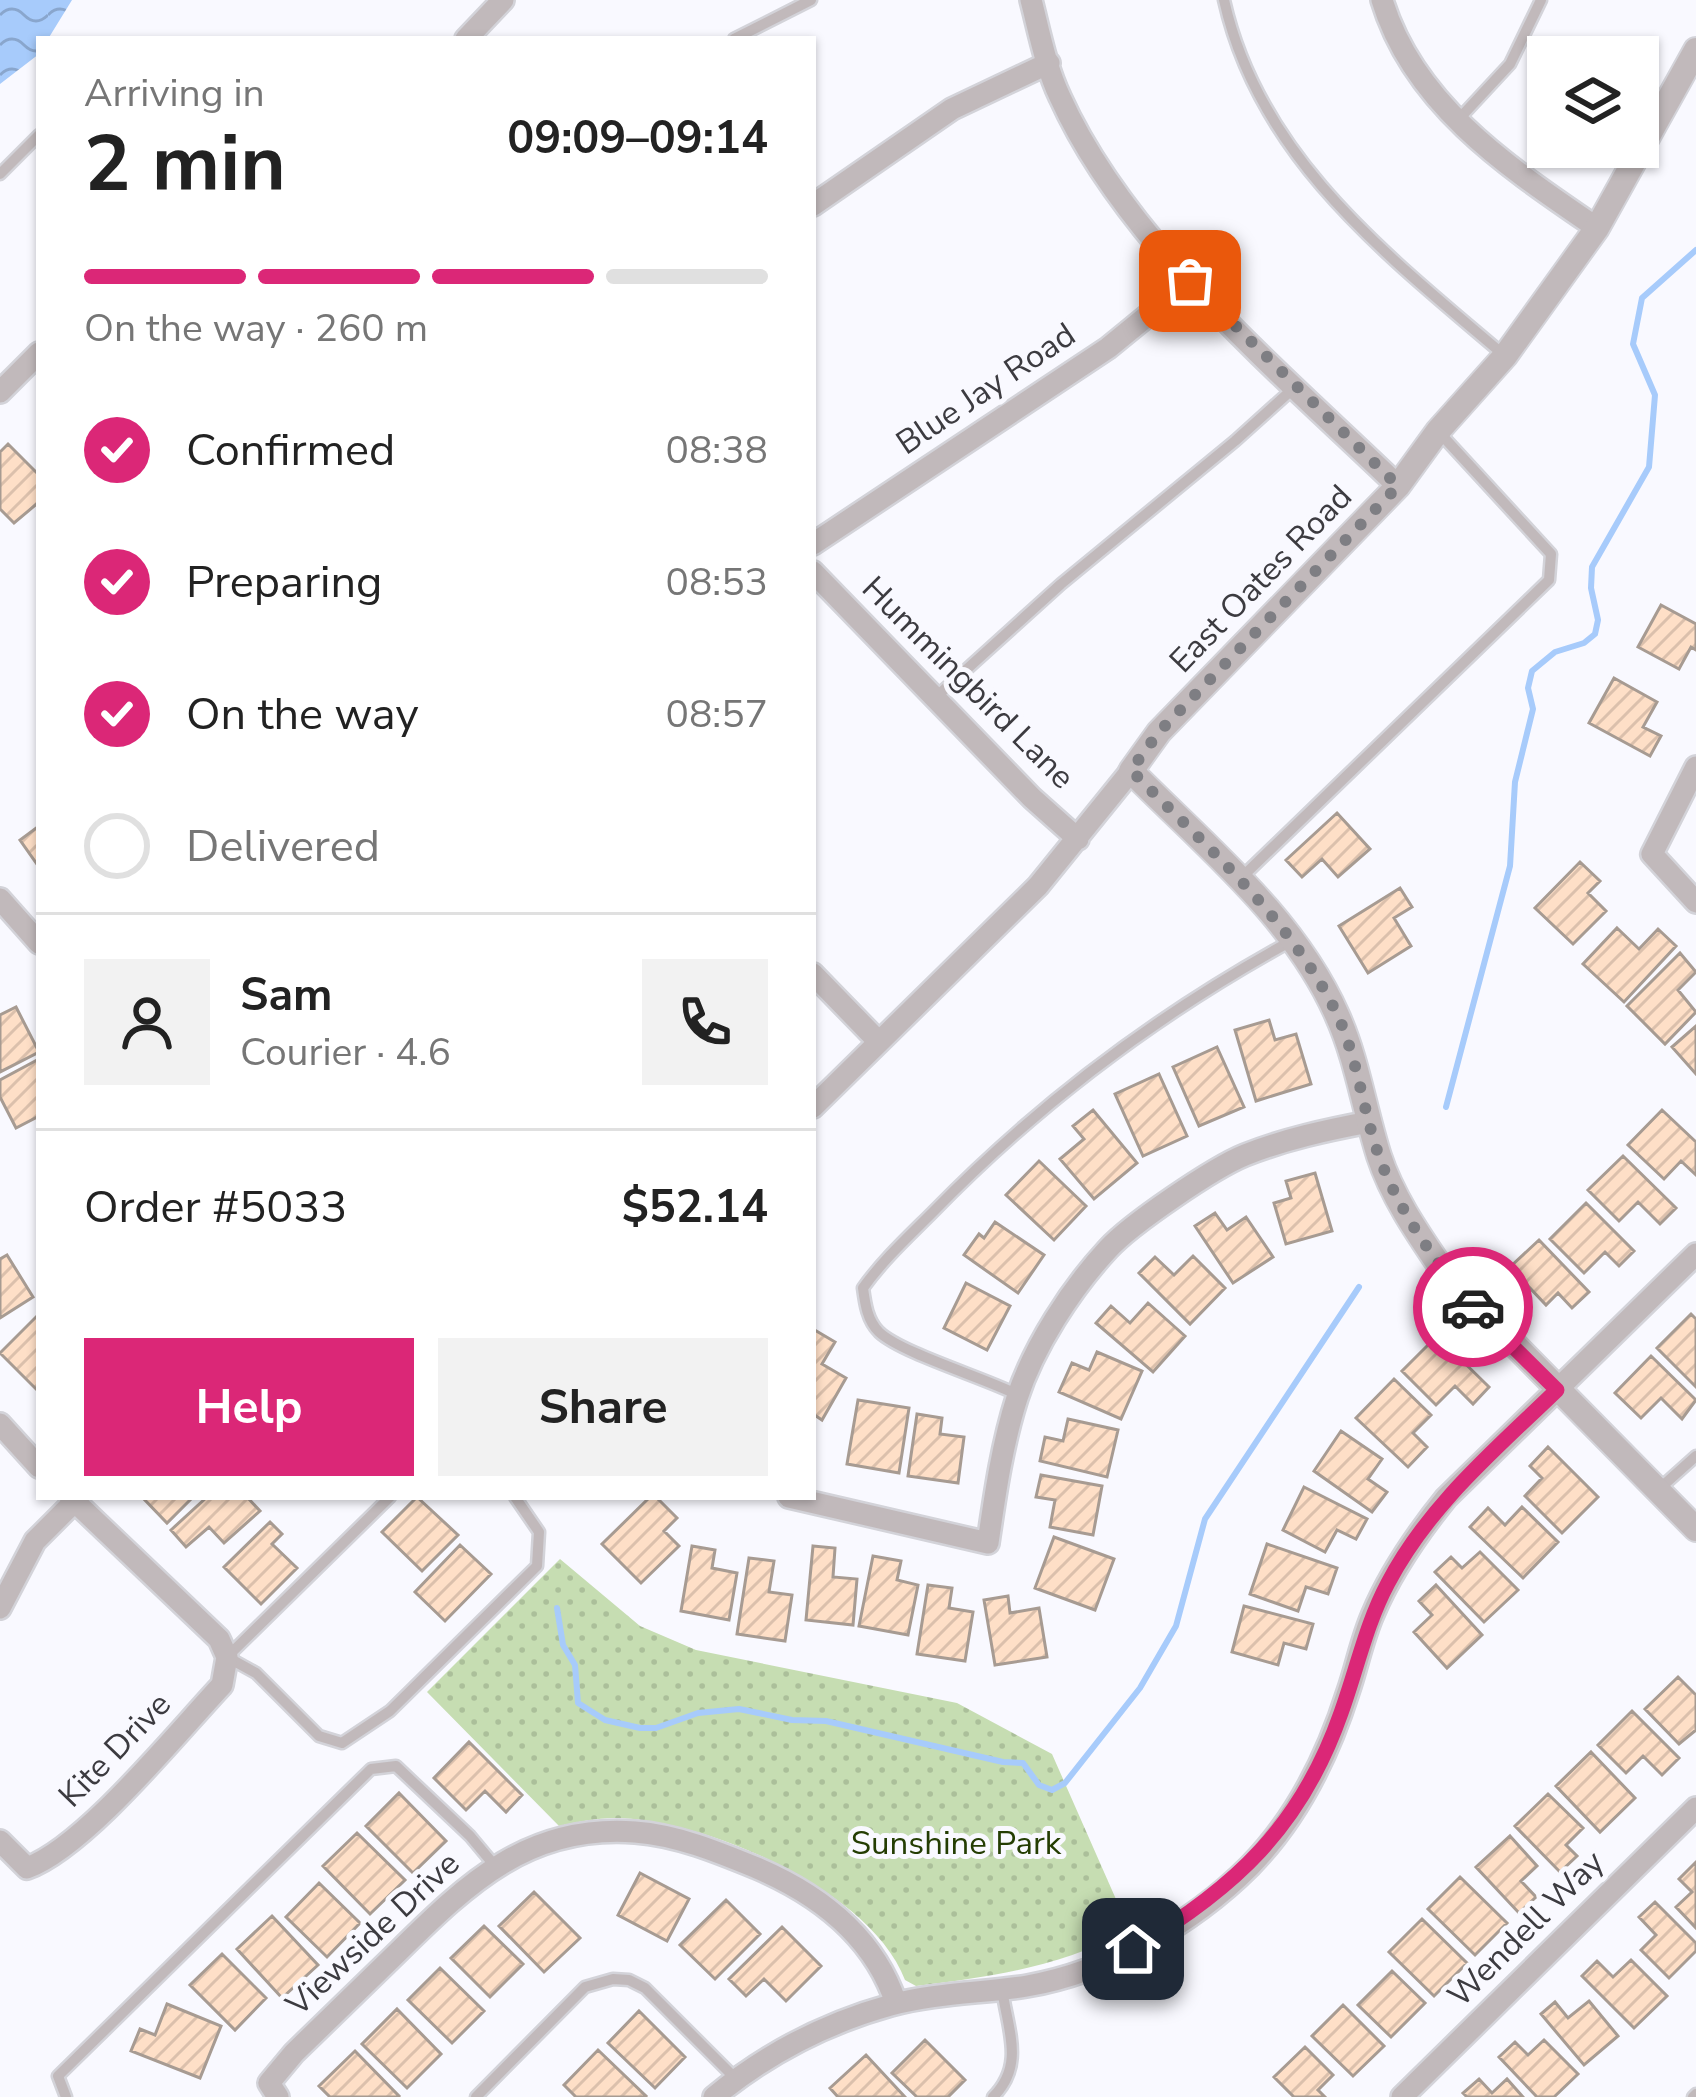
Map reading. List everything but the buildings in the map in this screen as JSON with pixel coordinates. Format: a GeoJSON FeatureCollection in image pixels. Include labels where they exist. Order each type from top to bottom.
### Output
{"type":"FeatureCollection","features":[{"type":"Feature","properties":{"kind":"street"},"geometry":{"type":"LineString","coordinates":[[474,30],[503,0]]}},
{"type":"Feature","properties":{"kind":"street"},"geometry":{"type":"LineString","coordinates":[[1031,0],[1059,96],[1125,203],[1190,281],[1398,486]]}},
{"type":"Feature","properties":{"kind":"street"},"geometry":{"type":"LineString","coordinates":[[1382,0],[1403,48],[1431,91],[1458,120],[1513,170],[1597,227]]}},
{"type":"Feature","properties":{"kind":"street","name":"East Oates Road"},"geometry":{"type":"LineString","coordinates":[[816,1103],[1038,886],[1159,732],[1398,486],[1438,431],[1505,356],[1597,227],[1696,50]]}},
{"type":"Feature","properties":{"kind":"street"},"geometry":{"type":"LineString","coordinates":[[816,203],[952,109],[1049,63]]}},
{"type":"Feature","properties":{"kind":"street","name":"Blue Jay Road"},"geometry":{"type":"LineString","coordinates":[[816,542],[1108,348],[1190,281]]}},
{"type":"Feature","properties":{"kind":"street"},"geometry":{"type":"LineString","coordinates":[[0,392],[36,356]]}},
{"type":"Feature","properties":{"kind":"street","name":"Hummingbird Lane"},"geometry":{"type":"LineString","coordinates":[[816,575],[1032,798],[1078,839]]}},
{"type":"Feature","properties":{"kind":"street"},"geometry":{"type":"LineString","coordinates":[[1696,767],[1652,854],[1696,902]]}},
{"type":"Feature","properties":{"kind":"street"},"geometry":{"type":"LineString","coordinates":[[1131,770],[1293,940],[1338,1016],[1380,1160],[1437,1261],[1472,1306],[1696,1529]]}},
{"type":"Feature","properties":{"kind":"street"},"geometry":{"type":"LineString","coordinates":[[0,899],[36,941]]}},
{"type":"Feature","properties":{"kind":"street"},"geometry":{"type":"LineString","coordinates":[[816,977],[878,1041]]}},
{"type":"Feature","properties":{"kind":"street"},"geometry":{"type":"LineString","coordinates":[[802,1500],[988,1543],[998,1473],[1018,1395],[1057,1318],[1110,1247],[1213,1171],[1241,1156],[1370,1122]]}},
{"type":"Feature","properties":{"kind":"street"},"geometry":{"type":"LineString","coordinates":[[714,2097],[766,2058],[829,2026],[896,2003],[1061,1978],[1133,1949],[1180,1921],[1249,1867],[1314,1775],[1340,1718],[1371,1617],[1416,1534],[1446,1498],[1696,1254]]}},
{"type":"Feature","properties":{"kind":"street"},"geometry":{"type":"LineString","coordinates":[[0,1424],[36,1464]]}},
{"type":"Feature","properties":{"kind":"street"},"geometry":{"type":"LineString","coordinates":[[0,1609],[35,1541],[72,1500]]}},
{"type":"Feature","properties":{"kind":"street"},"geometry":{"type":"LineString","coordinates":[[76,1500],[219,1639],[227,1657]]}},
{"type":"Feature","properties":{"kind":"street","name":"Kite Drive"},"geometry":{"type":"LineString","coordinates":[[0,1841],[27,1868],[46,1862],[75,1840],[222,1685],[227,1657]]}},
{"type":"Feature","properties":{"kind":"street","name":"Wendell Way"},"geometry":{"type":"LineString","coordinates":[[1402,2097],[1696,1808]]}},
{"type":"Feature","properties":{"kind":"street","name":"Viewside Drive"},"geometry":{"type":"LineString","coordinates":[[274,2090],[294,2053],[469,1883],[495,1866],[552,1842],[606,1832],[662,1835],[776,1876],[824,1905],[862,1939],[889,1980],[896,2003]]}},
{"type":"Feature","properties":{"kind":"lane"},"geometry":{"type":"LineString","coordinates":[[740,36],[811,0]]}},
{"type":"Feature","properties":{"kind":"lane"},"geometry":{"type":"LineString","coordinates":[[1224,0],[1237,53],[1294,155],[1324,192],[1407,272],[1505,356]]}},
{"type":"Feature","properties":{"kind":"lane"},"geometry":{"type":"LineString","coordinates":[[1458,120],[1510,64],[1541,0]]}},
{"type":"Feature","properties":{"kind":"lane"},"geometry":{"type":"LineString","coordinates":[[0,174],[36,138]]}},
{"type":"Feature","properties":{"kind":"lane"},"geometry":{"type":"LineString","coordinates":[[936,697],[1061,584],[1295,387]]}},
{"type":"Feature","properties":{"kind":"lane"},"geometry":{"type":"LineString","coordinates":[[1239,880],[1549,580],[1551,554],[1438,431]]}},
{"type":"Feature","properties":{"kind":"lane"},"geometry":{"type":"LineString","coordinates":[[1018,1395],[902,1347],[878,1331],[867,1313],[863,1288],[959,1184],[1039,1112],[1230,974],[1293,940]]}},
{"type":"Feature","properties":{"kind":"lane"},"geometry":{"type":"LineString","coordinates":[[1658,1491],[1696,1456]]}},
{"type":"Feature","properties":{"kind":"lane"},"geometry":{"type":"LineString","coordinates":[[387,1500],[227,1657],[256,1672],[319,1736],[342,1743],[390,1711],[537,1566],[539,1532],[517,1500]]}},
{"type":"Feature","properties":{"kind":"lane"},"geometry":{"type":"LineString","coordinates":[[66,2097],[58,2076],[371,1769],[396,1766],[495,1866]]}},
{"type":"Feature","properties":{"kind":"lane"},"geometry":{"type":"LineString","coordinates":[[476,2097],[585,1987],[613,1979],[645,1988],[736,2079]]}},
{"type":"Feature","properties":{"kind":"lane"},"geometry":{"type":"LineString","coordinates":[[993,2097],[1010,2080],[1013,2061],[1002,1989]]}},
{"type":"Feature","properties":{"kind":"green space","name":"Sunshine Park"},"geometry":{"type":"Polygon","coordinates":[[[560,1559],[640,1626],[696,1650],[957,1703],[1052,1754],[1130,1931],[1026,1968],[916,1986],[905,1980],[886,1947],[858,1917],[822,1889],[737,1846],[652,1822],[608,1818],[559,1826],[427,1692],[560,1559]]]}},
{"type":"Feature","properties":{"kind":"water"},"geometry":{"type":"Polygon","coordinates":[[[0,0],[72,0],[50,36],[36,36],[36,56],[0,84],[0,0]]]}},
{"type":"Feature","properties":{"kind":"waterway"},"geometry":{"type":"LineString","coordinates":[[1446,1107],[1510,866],[1515,782],[1533,709],[1528,688],[1532,671],[1555,652],[1584,643],[1595,634],[1598,620],[1592,567],[1649,467],[1655,395],[1633,344],[1642,298],[1696,250]]}},
{"type":"Feature","properties":{"kind":"waterway"},"geometry":{"type":"LineString","coordinates":[[557,1608],[563,1645],[575,1665],[578,1703],[605,1720],[656,1728],[698,1713],[739,1709],[792,1720],[826,1721],[1023,1763],[1039,1785],[1052,1790],[1065,1783],[1140,1688],[1176,1626],[1205,1519],[1359,1287]]}},
{"type":"Feature","properties":{"kind":"way so far"},"geometry":{"type":"LineString","coordinates":[[1190,281],[1398,486],[1159,732],[1131,770],[1283,924],[1313,969],[1338,1016],[1380,1160],[1418,1233],[1473,1307]]}},
{"type":"Feature","properties":{"kind":"route"},"geometry":{"type":"LineString","coordinates":[[1133,1949],[1219,1892],[1274,1837],[1328,1747],[1371,1617],[1416,1534],[1446,1498],[1557,1390],[1473,1307]]}}]}
